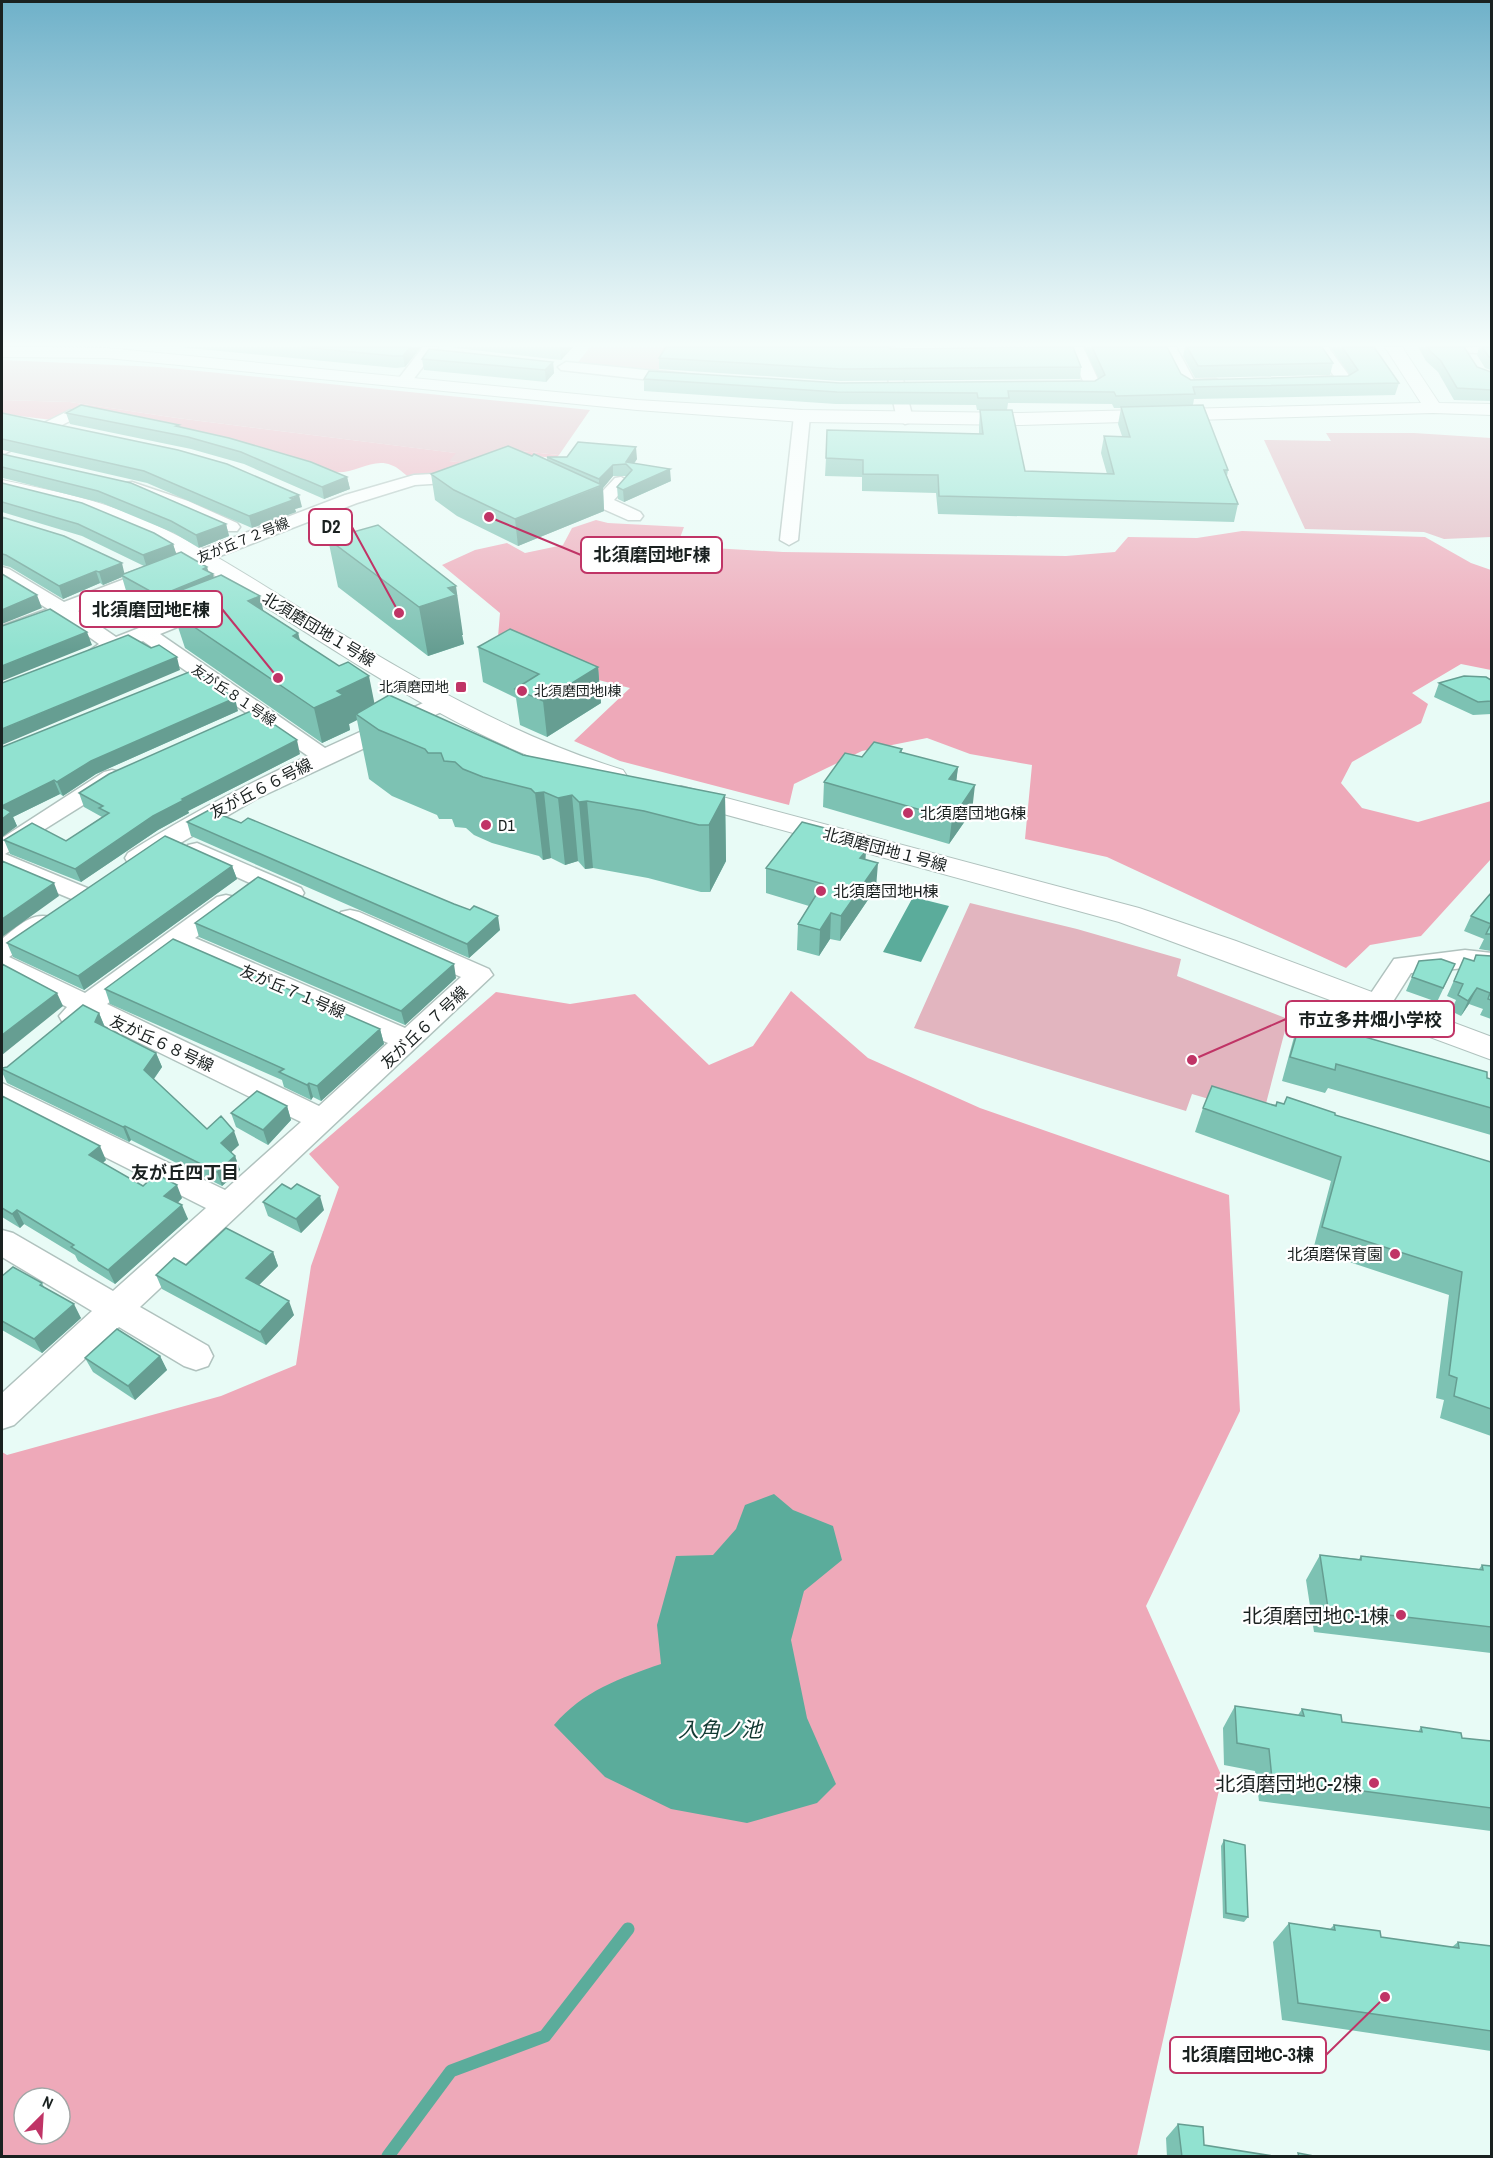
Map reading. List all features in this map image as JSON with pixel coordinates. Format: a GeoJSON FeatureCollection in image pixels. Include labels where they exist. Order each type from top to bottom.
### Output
{"type":"FeatureCollection","features":[{"type":"Feature","properties":{"kind":"street"},"geometry":{"type":"LineString","coordinates":[[789,540],[799,448]]}},
{"type":"Feature","properties":{"kind":"street"},"geometry":{"type":"LineString","coordinates":[[2,457],[25,462]]}},
{"type":"Feature","properties":{"kind":"street","name":"友が丘７２号線"},"geometry":{"type":"LineString","coordinates":[[2,633],[325,508],[414,480],[474,477],[484,473]]}},
{"type":"Feature","properties":{"kind":"street"},"geometry":{"type":"LineString","coordinates":[[552,480],[634,516]]}},
{"type":"Feature","properties":{"kind":"street"},"geometry":{"type":"LineString","coordinates":[[603,502],[621,482]]}},
{"type":"Feature","properties":{"kind":"street"},"geometry":{"type":"LineString","coordinates":[[118,483],[172,501],[251,536]]}},
{"type":"Feature","properties":{"kind":"street","name":"北須磨団地１号線"},"geometry":{"type":"LineString","coordinates":[[2,486],[94,509],[127,521],[200,557],[442,703],[502,735],[576,766],[1130,915],[1491,1049]]}},
{"type":"Feature","properties":{"kind":"street"},"geometry":{"type":"LineString","coordinates":[[303,499],[325,508]]}},
{"type":"Feature","properties":{"kind":"street"},"geometry":{"type":"LineString","coordinates":[[126,567],[147,577]]}},
{"type":"Feature","properties":{"kind":"street"},"geometry":{"type":"LineString","coordinates":[[2,573],[62,609],[114,645]]}},
{"type":"Feature","properties":{"kind":"street"},"geometry":{"type":"LineString","coordinates":[[83,657],[253,590]]}},
{"type":"Feature","properties":{"kind":"street","name":"友が丘８１号線"},"geometry":{"type":"LineString","coordinates":[[145,633],[198,672],[249,717],[323,757]]}},
{"type":"Feature","properties":{"kind":"street"},"geometry":{"type":"LineString","coordinates":[[176,681],[198,672]]}},
{"type":"Feature","properties":{"kind":"street","name":"友が丘６６号線"},"geometry":{"type":"LineString","coordinates":[[2,951],[168,837],[263,785],[442,703]]}},
{"type":"Feature","properties":{"kind":"street"},"geometry":{"type":"LineString","coordinates":[[2,848],[105,781],[136,767]]}},
{"type":"Feature","properties":{"kind":"street","name":"友が丘６７号線"},"geometry":{"type":"LineString","coordinates":[[2,1414],[480,975],[168,837]]}},
{"type":"Feature","properties":{"kind":"street"},"geometry":{"type":"LineString","coordinates":[[2,861],[85,893]]}},
{"type":"Feature","properties":{"kind":"street"},"geometry":{"type":"LineString","coordinates":[[57,1028],[259,878]]}},
{"type":"Feature","properties":{"kind":"street","name":"友が丘７１号線"},"geometry":{"type":"LineString","coordinates":[[177,940],[409,1041]]}},
{"type":"Feature","properties":{"kind":"street"},"geometry":{"type":"LineString","coordinates":[[1377,1005],[1403,965],[1465,959],[1491,962]]}},
{"type":"Feature","properties":{"kind":"street","name":"友が丘６８号線"},"geometry":{"type":"LineString","coordinates":[[2,964],[323,1120]]}},
{"type":"Feature","properties":{"kind":"street"},"geometry":{"type":"LineString","coordinates":[[2,1092],[229,1206]]}},
{"type":"Feature","properties":{"kind":"street"},"geometry":{"type":"LineString","coordinates":[[2,1242],[196,1356]]}},
{"type":"Feature","properties":{"kind":"shaded area"},"geometry":{"type":"Polygon","coordinates":[[[243,448],[414,448],[456,453],[449,461],[486,465],[500,449],[559,455],[556,458],[524,455],[481,471],[410,478],[396,467],[384,463],[370,464],[341,472],[295,464],[243,448]]]}},
{"type":"Feature","properties":{"kind":"shaded area"},"geometry":{"type":"Polygon","coordinates":[[[413,448],[564,448],[559,455],[500,449],[487,465],[448,461],[455,453],[413,448]]]}},
{"type":"Feature","properties":{"kind":"shaded area"},"geometry":{"type":"Polygon","coordinates":[[[1268,448],[1491,448],[1491,537],[1444,539],[1424,532],[1305,529],[1268,448]]]}},
{"type":"Feature","properties":{"kind":"shaded area"},"geometry":{"type":"Polygon","coordinates":[[[596,520],[608,523],[684,527],[677,546],[783,552],[1066,556],[1115,552],[1128,537],[1197,538],[1242,531],[1425,537],[1471,563],[1491,570],[1491,670],[1461,664],[1412,693],[1428,704],[1421,723],[1352,762],[1341,783],[1362,808],[1418,822],[1491,801],[1491,859],[1421,936],[1370,945],[1346,968],[1107,857],[1025,839],[1032,765],[970,754],[927,738],[862,751],[794,784],[789,805],[620,761],[574,741],[630,688],[547,667],[498,637],[500,613],[442,565],[475,550],[507,543],[525,553],[563,545],[572,528],[596,520]]]}},
{"type":"Feature","properties":{"kind":"shaded area"},"geometry":{"type":"Polygon","coordinates":[[[970,903],[1077,929],[1181,959],[1177,976],[1288,1019],[1263,1115],[1192,1094],[1186,1111],[914,1028],[970,903]]]}},
{"type":"Feature","properties":{"kind":"shaded area"},"geometry":{"type":"Polygon","coordinates":[[[791,991],[868,1058],[980,1108],[1229,1195],[1240,1411],[1146,1606],[1222,1777],[1137,2156],[2,2156],[2,1452],[7,1455],[221,1396],[296,1365],[311,1266],[339,1187],[309,1154],[496,992],[570,1004],[635,994],[709,1065],[753,1046],[791,991]]]}},
{"type":"Feature","properties":{"kind":"water"},"geometry":{"type":"Polygon","coordinates":[[[913,897],[949,906],[921,962],[883,952],[913,897]]]}},
{"type":"Feature","properties":{"kind":"water","name":"入角ノ池"},"geometry":{"type":"Polygon","coordinates":[[[774,1494],[793,1510],[833,1526],[842,1560],[804,1591],[791,1640],[807,1718],[836,1784],[817,1803],[747,1823],[671,1809],[605,1777],[554,1725],[565,1713],[590,1694],[617,1680],[661,1664],[657,1625],[676,1556],[713,1555],[736,1529],[745,1505],[774,1494]]]}},
{"type":"Feature","properties":{"kind":"building"},"geometry":{"type":"Polygon","coordinates":[[[41,448],[167,448],[227,464],[299,495],[290,498],[293,500],[249,516],[144,471],[41,448]]]}},
{"type":"Feature","properties":{"kind":"building"},"geometry":{"type":"Polygon","coordinates":[[[226,448],[262,448],[311,462],[347,477],[322,487],[226,448]]]}},
{"type":"Feature","properties":{"kind":"building"},"geometry":{"type":"Polygon","coordinates":[[[503,448],[512,448],[532,456],[534,454],[602,485],[515,519],[454,490],[431,474],[503,448]]]}},
{"type":"Feature","properties":{"kind":"building"},"geometry":{"type":"Polygon","coordinates":[[[574,448],[636,448],[626,462],[670,469],[623,490],[617,487],[632,470],[626,464],[613,465],[599,479],[547,457],[567,457],[574,448]]]}},
{"type":"Feature","properties":{"kind":"building"},"geometry":{"type":"Polygon","coordinates":[[[826,448],[1020,448],[1025,471],[1114,474],[1107,448],[1219,448],[1228,470],[1224,470],[1238,504],[939,496],[938,475],[863,474],[863,460],[826,458],[826,448]]]}},
{"type":"Feature","properties":{"kind":"building"},"geometry":{"type":"Polygon","coordinates":[[[2,454],[131,483],[226,524],[196,535],[171,521],[98,491],[2,467],[2,454]]]}},
{"type":"Feature","properties":{"kind":"building"},"geometry":{"type":"Polygon","coordinates":[[[2,483],[82,503],[154,533],[173,544],[143,555],[78,524],[2,502],[2,483]]]}},
{"type":"Feature","properties":{"kind":"building"},"geometry":{"type":"Polygon","coordinates":[[[2,517],[64,536],[122,563],[59,586],[2,554],[2,517]]]}},
{"type":"Feature","properties":{"kind":"building"},"geometry":{"type":"Polygon","coordinates":[[[378,525],[456,586],[448,588],[456,595],[419,607],[328,539],[378,525]]]}},
{"type":"Feature","properties":{"kind":"building"},"geometry":{"type":"Polygon","coordinates":[[[181,552],[207,567],[203,569],[213,574],[159,596],[121,575],[181,552]]]}},
{"type":"Feature","properties":{"kind":"building"},"geometry":{"type":"Polygon","coordinates":[[[2,574],[37,595],[2,610],[2,574]]]}},
{"type":"Feature","properties":{"kind":"building"},"geometry":{"type":"Polygon","coordinates":[[[221,575],[260,596],[248,601],[298,633],[293,636],[339,666],[348,662],[369,676],[337,691],[343,695],[314,708],[175,614],[182,611],[168,595],[221,575]]]}},
{"type":"Feature","properties":{"kind":"building"},"geometry":{"type":"Polygon","coordinates":[[[50,609],[87,632],[2,666],[2,626],[50,609]]]}},
{"type":"Feature","properties":{"kind":"building"},"geometry":{"type":"Polygon","coordinates":[[[510,629],[598,667],[543,701],[515,689],[539,674],[478,647],[510,629]]]}},
{"type":"Feature","properties":{"kind":"building"},"geometry":{"type":"Polygon","coordinates":[[[128,635],[151,648],[159,645],[177,657],[2,729],[2,683],[128,635]]]}},
{"type":"Feature","properties":{"kind":"building"},"geometry":{"type":"Polygon","coordinates":[[[194,670],[235,698],[91,761],[57,782],[54,780],[2,806],[2,747],[194,670]]]}},
{"type":"Feature","properties":{"kind":"building"},"geometry":{"type":"Polygon","coordinates":[[[1464,676],[1486,677],[1491,680],[1491,701],[1478,702],[1439,683],[1464,676]]]}},
{"type":"Feature","properties":{"kind":"building"},"geometry":{"type":"Polygon","coordinates":[[[389,695],[523,755],[725,795],[709,825],[699,825],[644,811],[587,801],[579,802],[572,795],[558,798],[544,792],[535,793],[531,789],[483,777],[463,769],[455,762],[444,761],[441,753],[428,753],[425,749],[379,730],[356,714],[389,695]]]}},
{"type":"Feature","properties":{"kind":"building"},"geometry":{"type":"Polygon","coordinates":[[[253,710],[297,740],[182,799],[184,800],[153,816],[75,869],[4,840],[32,823],[66,841],[109,813],[99,808],[103,806],[79,793],[109,774],[253,710]]]}},
{"type":"Feature","properties":{"kind":"building"},"geometry":{"type":"Polygon","coordinates":[[[874,742],[902,749],[900,752],[958,767],[949,779],[975,785],[952,819],[824,782],[845,753],[862,757],[874,742]]]}},
{"type":"Feature","properties":{"kind":"building"},"geometry":{"type":"Polygon","coordinates":[[[2,807],[11,812],[2,819],[2,807]]]}},
{"type":"Feature","properties":{"kind":"building"},"geometry":{"type":"Polygon","coordinates":[[[209,810],[241,823],[248,818],[454,904],[470,910],[474,906],[498,916],[467,944],[187,822],[209,810]]]}},
{"type":"Feature","properties":{"kind":"building"},"geometry":{"type":"Polygon","coordinates":[[[802,822],[836,831],[829,840],[866,851],[860,858],[878,863],[841,916],[831,913],[820,930],[798,924],[823,884],[766,868],[802,822]]]}},
{"type":"Feature","properties":{"kind":"building"},"geometry":{"type":"Polygon","coordinates":[[[165,836],[232,866],[78,976],[7,943],[165,836]]]}},
{"type":"Feature","properties":{"kind":"building"},"geometry":{"type":"Polygon","coordinates":[[[2,861],[54,883],[2,919],[2,861]]]}},
{"type":"Feature","properties":{"kind":"building"},"geometry":{"type":"Polygon","coordinates":[[[258,877],[454,964],[401,1011],[195,923],[258,877]]]}},
{"type":"Feature","properties":{"kind":"building"},"geometry":{"type":"Polygon","coordinates":[[[1491,893],[1491,924],[1471,916],[1491,893]]]}},
{"type":"Feature","properties":{"kind":"building"},"geometry":{"type":"Polygon","coordinates":[[[1491,924],[1491,934],[1486,934],[1491,924]]]}},
{"type":"Feature","properties":{"kind":"building"},"geometry":{"type":"Polygon","coordinates":[[[173,939],[380,1029],[317,1086],[309,1083],[307,1085],[279,1072],[284,1069],[105,989],[173,939]]]}},
{"type":"Feature","properties":{"kind":"building"},"geometry":{"type":"Polygon","coordinates":[[[1476,955],[1491,956],[1491,1000],[1488,999],[1490,993],[1477,988],[1468,1001],[1458,995],[1463,984],[1454,981],[1464,958],[1474,961],[1476,955]]]}},
{"type":"Feature","properties":{"kind":"building"},"geometry":{"type":"Polygon","coordinates":[[[1441,959],[1455,964],[1443,988],[1412,977],[1419,961],[1441,959]]]}},
{"type":"Feature","properties":{"kind":"building"},"geometry":{"type":"Polygon","coordinates":[[[2,964],[57,993],[2,1035],[2,964]]]}},
{"type":"Feature","properties":{"kind":"building"},"geometry":{"type":"Polygon","coordinates":[[[83,1005],[99,1013],[95,1022],[156,1053],[144,1070],[207,1129],[221,1116],[234,1131],[221,1143],[235,1156],[217,1172],[2,1069],[83,1005]]]}},
{"type":"Feature","properties":{"kind":"building"},"geometry":{"type":"Polygon","coordinates":[[[1303,1013],[1346,1025],[1344,1031],[1487,1072],[1487,1078],[1491,1079],[1491,1108],[1336,1064],[1335,1070],[1290,1057],[1303,1013]]]}},
{"type":"Feature","properties":{"kind":"building"},"geometry":{"type":"Polygon","coordinates":[[[1212,1086],[1276,1106],[1277,1102],[1284,1104],[1287,1097],[1335,1113],[1335,1115],[1491,1162],[1491,1409],[1454,1396],[1457,1378],[1449,1375],[1462,1272],[1322,1227],[1341,1157],[1203,1108],[1212,1086]]]}},
{"type":"Feature","properties":{"kind":"building"},"geometry":{"type":"Polygon","coordinates":[[[257,1091],[287,1106],[263,1130],[231,1113],[257,1091]]]}},
{"type":"Feature","properties":{"kind":"building"},"geometry":{"type":"Polygon","coordinates":[[[2,1096],[100,1146],[89,1155],[143,1186],[156,1174],[177,1185],[164,1196],[182,1205],[108,1270],[71,1247],[74,1245],[17,1210],[12,1214],[2,1208],[2,1096]]]}},
{"type":"Feature","properties":{"kind":"building"},"geometry":{"type":"Polygon","coordinates":[[[282,1184],[291,1189],[297,1184],[320,1196],[296,1219],[263,1202],[282,1184]]]}},
{"type":"Feature","properties":{"kind":"building"},"geometry":{"type":"Polygon","coordinates":[[[226,1228],[273,1252],[246,1278],[289,1301],[260,1332],[156,1275],[174,1258],[186,1265],[226,1228]]]}},
{"type":"Feature","properties":{"kind":"building"},"geometry":{"type":"Polygon","coordinates":[[[13,1267],[74,1304],[34,1339],[2,1321],[2,1276],[13,1267]]]}},
{"type":"Feature","properties":{"kind":"building"},"geometry":{"type":"Polygon","coordinates":[[[117,1329],[160,1356],[128,1386],[85,1358],[117,1329]]]}},
{"type":"Feature","properties":{"kind":"building"},"geometry":{"type":"Polygon","coordinates":[[[1320,1555],[1361,1560],[1361,1556],[1483,1570],[1482,1565],[1491,1566],[1491,1627],[1328,1608],[1320,1555]]]}},
{"type":"Feature","properties":{"kind":"building","name":"北須磨団地C-2棟"},"geometry":{"type":"Polygon","coordinates":[[[1235,1706],[1304,1716],[1302,1709],[1341,1715],[1342,1722],[1422,1732],[1421,1727],[1461,1733],[1462,1738],[1491,1741],[1491,1808],[1272,1779],[1269,1749],[1237,1743],[1235,1706]]]}},
{"type":"Feature","properties":{"kind":"building"},"geometry":{"type":"Polygon","coordinates":[[[1224,1840],[1245,1845],[1248,1917],[1226,1913],[1224,1840]]]}},
{"type":"Feature","properties":{"kind":"building"},"geometry":{"type":"Polygon","coordinates":[[[1289,1923],[1335,1930],[1334,1925],[1380,1931],[1381,1937],[1459,1948],[1458,1942],[1491,1946],[1491,2031],[1298,2003],[1289,1923]]]}},
{"type":"Feature","properties":{"kind":"building"},"geometry":{"type":"Polygon","coordinates":[[[1178,2124],[1203,2127],[1204,2145],[1279,2157],[1182,2157],[1178,2124]]]}},
{"type":"Feature","properties":{"kind":"building"},"geometry":{"type":"Polygon","coordinates":[[[1298,2153],[1319,2157],[1299,2157],[1298,2153]]]}},
{"type":"Feature","properties":{"kind":"waterway"},"geometry":{"type":"LineString","coordinates":[[388,2156],[451,2071],[545,2036],[628,1929]]}},
{"type":"Feature","properties":{"kind":"place","name":"北須磨団地F棟"},"geometry":{"type":"Point","coordinates":[489,517]}},
{"type":"Feature","properties":{"kind":"place","name":"D2"},"geometry":{"type":"Point","coordinates":[399,613]}},
{"type":"Feature","properties":{"kind":"place","name":"北須磨団地E棟"},"geometry":{"type":"Point","coordinates":[278,678]}},
{"type":"Feature","properties":{"kind":"place","name":"北須磨団地"},"geometry":{"type":"Point","coordinates":[461,687]}},
{"type":"Feature","properties":{"kind":"place","name":"北須磨団地I棟"},"geometry":{"type":"Point","coordinates":[522,691]}},
{"type":"Feature","properties":{"kind":"place","name":"北須磨団地G棟"},"geometry":{"type":"Point","coordinates":[908,813]}},
{"type":"Feature","properties":{"kind":"place","name":"D1"},"geometry":{"type":"Point","coordinates":[486,825]}},
{"type":"Feature","properties":{"kind":"place","name":"北須磨団地H棟"},"geometry":{"type":"Point","coordinates":[821,891]}},
{"type":"Feature","properties":{"kind":"place","name":"市立多井畑小学校"},"geometry":{"type":"Point","coordinates":[1192,1060]}},
{"type":"Feature","properties":{"kind":"place","name":"北須磨保育園"},"geometry":{"type":"Point","coordinates":[1395,1254]}},
{"type":"Feature","properties":{"kind":"place","name":"北須磨団地C-1棟"},"geometry":{"type":"Point","coordinates":[1401,1615]}},
{"type":"Feature","properties":{"kind":"place","name":"北須磨団地C-2棟"},"geometry":{"type":"Point","coordinates":[1374,1783]}},
{"type":"Feature","properties":{"kind":"place","name":"北須磨団地C-3棟"},"geometry":{"type":"Point","coordinates":[1385,1997]}},
{"type":"Feature","properties":{"kind":"district","name":"友が丘四丁目"},"geometry":{"type":"Point","coordinates":[185,1172]}}]}
